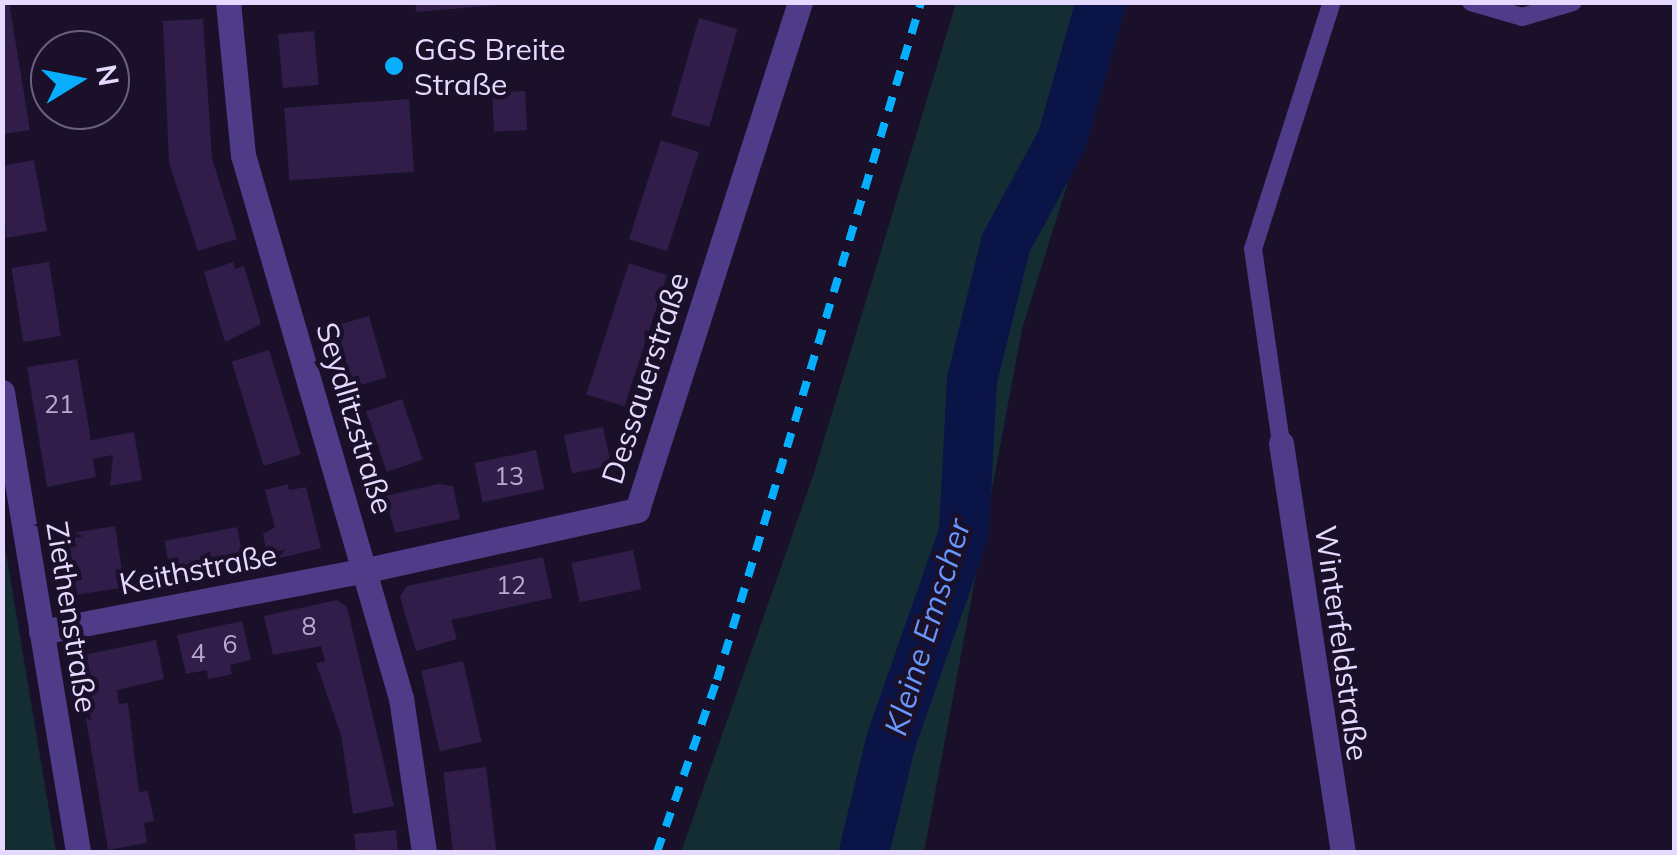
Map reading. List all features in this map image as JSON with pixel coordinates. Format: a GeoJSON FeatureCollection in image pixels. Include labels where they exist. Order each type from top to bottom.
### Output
{"type":"FeatureCollection","features":[{"type":"Feature","properties":{"kind":"street","name":"Seydlitzstraße"},"geometry":{"type":"LineString","coordinates":[[228,2],[243,155],[367,570],[401,698],[424,852]]}},
{"type":"Feature","properties":{"kind":"street","name":"Dessauerstraße"},"geometry":{"type":"LineString","coordinates":[[367,570],[637,510],[800,2]]}},
{"type":"Feature","properties":{"kind":"street","name":"Ziethenstraße"},"geometry":{"type":"LineString","coordinates":[[2,392],[78,852]]}},
{"type":"Feature","properties":{"kind":"street","name":"Winterfeldstraße"},"geometry":{"type":"LineString","coordinates":[[1281,443],[1343,852]]}},
{"type":"Feature","properties":{"kind":"street","name":"Keithstraße"},"geometry":{"type":"LineString","coordinates":[[42,632],[367,570]]}},
{"type":"Feature","properties":{"kind":"lane"},"geometry":{"type":"LineString","coordinates":[[1281,443],[1253,249],[1332,2]]}},
{"type":"Feature","properties":{"kind":"lane"},"geometry":{"type":"LineString","coordinates":[[1471,2],[1522,17],[1573,2]]}},
{"type":"Feature","properties":{"kind":"green space"},"geometry":{"type":"Polygon","coordinates":[[[956,3],[1124,3],[1022,329],[924,852],[681,852],[813,476],[956,3]]]}},
{"type":"Feature","properties":{"kind":"green space"},"geometry":{"type":"Polygon","coordinates":[[[3,535],[56,852],[3,852],[3,535]]]}},
{"type":"Feature","properties":{"kind":"building"},"geometry":{"type":"Polygon","coordinates":[[[2,2],[9,2],[30,130],[2,134],[2,2]]]}},
{"type":"Feature","properties":{"kind":"building"},"geometry":{"type":"Polygon","coordinates":[[[415,2],[499,2],[499,5],[416,12],[415,2]]]}},
{"type":"Feature","properties":{"kind":"building"},"geometry":{"type":"Polygon","coordinates":[[[699,18],[737,29],[709,127],[671,116],[699,18]]]}},
{"type":"Feature","properties":{"kind":"building"},"geometry":{"type":"Polygon","coordinates":[[[203,19],[212,158],[237,239],[198,251],[169,163],[163,21],[203,19]]]}},
{"type":"Feature","properties":{"kind":"building"},"geometry":{"type":"Polygon","coordinates":[[[314,31],[319,85],[283,88],[278,34],[314,31]]]}},
{"type":"Feature","properties":{"kind":"building"},"geometry":{"type":"Polygon","coordinates":[[[525,91],[527,130],[494,132],[492,93],[525,91]]]}},
{"type":"Feature","properties":{"kind":"building"},"geometry":{"type":"Polygon","coordinates":[[[409,99],[414,172],[289,181],[284,108],[409,99]]]}},
{"type":"Feature","properties":{"kind":"building"},"geometry":{"type":"Polygon","coordinates":[[[661,140],[699,152],[667,251],[629,239],[661,140]]]}},
{"type":"Feature","properties":{"kind":"building"},"geometry":{"type":"Polygon","coordinates":[[[34,160],[47,231],[6,238],[2,166],[34,160]]]}},
{"type":"Feature","properties":{"kind":"building"},"geometry":{"type":"Polygon","coordinates":[[[49,262],[61,336],[23,342],[11,268],[49,262]]]}},
{"type":"Feature","properties":{"kind":"building"},"geometry":{"type":"Polygon","coordinates":[[[233,262],[235,269],[244,266],[261,324],[225,342],[204,272],[233,262]]]}},
{"type":"Feature","properties":{"kind":"building"},"geometry":{"type":"Polygon","coordinates":[[[629,263],[667,275],[624,407],[586,394],[629,263]]]}},
{"type":"Feature","properties":{"kind":"building"},"geometry":{"type":"Polygon","coordinates":[[[369,316],[387,378],[353,387],[335,326],[369,316]]]}},
{"type":"Feature","properties":{"kind":"building"},"geometry":{"type":"Polygon","coordinates":[[[269,350],[301,454],[264,466],[232,361],[269,350]]]}},
{"type":"Feature","properties":{"kind":"building"},"geometry":{"type":"Polygon","coordinates":[[[77,359],[91,440],[134,432],[142,480],[110,486],[113,455],[93,459],[96,477],[47,487],[27,367],[77,359]]]}},
{"type":"Feature","properties":{"kind":"building"},"geometry":{"type":"Polygon","coordinates":[[[402,399],[423,460],[387,472],[366,411],[402,399]]]}},
{"type":"Feature","properties":{"kind":"building"},"geometry":{"type":"Polygon","coordinates":[[[603,427],[611,465],[572,473],[564,435],[603,427]]]}},
{"type":"Feature","properties":{"kind":"building"},"geometry":{"type":"Polygon","coordinates":[[[536,450],[544,489],[483,502],[474,463],[536,450]]]}},
{"type":"Feature","properties":{"kind":"building"},"geometry":{"type":"Polygon","coordinates":[[[288,484],[289,490],[306,487],[321,548],[268,561],[263,534],[275,527],[265,490],[288,484]]]}},
{"type":"Feature","properties":{"kind":"building"},"geometry":{"type":"Polygon","coordinates":[[[438,484],[453,486],[460,519],[395,533],[385,496],[438,484]]]}},
{"type":"Feature","properties":{"kind":"building"},"geometry":{"type":"Polygon","coordinates":[[[115,526],[125,587],[77,595],[68,534],[115,526]]]}},
{"type":"Feature","properties":{"kind":"building"},"geometry":{"type":"Polygon","coordinates":[[[237,527],[245,567],[172,581],[164,541],[237,527]]]}},
{"type":"Feature","properties":{"kind":"building"},"geometry":{"type":"Polygon","coordinates":[[[633,550],[641,589],[580,602],[571,563],[633,550]]]}},
{"type":"Feature","properties":{"kind":"building"},"geometry":{"type":"Polygon","coordinates":[[[543,557],[552,598],[451,620],[457,639],[416,651],[400,597],[407,586],[543,557]]]}},
{"type":"Feature","properties":{"kind":"building"},"geometry":{"type":"Polygon","coordinates":[[[337,600],[347,607],[394,806],[353,814],[341,735],[316,663],[325,661],[321,646],[273,655],[264,616],[337,600]]]}},
{"type":"Feature","properties":{"kind":"building"},"geometry":{"type":"Polygon","coordinates":[[[242,621],[251,660],[230,665],[232,674],[220,677],[208,679],[207,670],[186,674],[177,635],[242,621]]]}},
{"type":"Feature","properties":{"kind":"building"},"geometry":{"type":"Polygon","coordinates":[[[156,640],[164,679],[117,690],[119,704],[128,703],[139,792],[148,791],[154,821],[144,823],[147,843],[108,850],[77,665],[84,655],[156,640]]]}},
{"type":"Feature","properties":{"kind":"building"},"geometry":{"type":"Polygon","coordinates":[[[463,661],[482,742],[440,752],[421,671],[463,661]]]}},
{"type":"Feature","properties":{"kind":"building"},"geometry":{"type":"Polygon","coordinates":[[[486,767],[496,850],[453,852],[443,772],[486,767]]]}},
{"type":"Feature","properties":{"kind":"building"},"geometry":{"type":"Polygon","coordinates":[[[396,830],[398,852],[356,852],[354,834],[396,830]]]}},
{"type":"Feature","properties":{"kind":"waterway","name":"Kleine Emscher"},"geometry":{"type":"LineString","coordinates":[[864,852],[891,741],[964,532],[972,380],[1006,243],[1062,140],[1101,2]]}},
{"type":"Feature","properties":{"kind":"railway"},"geometry":{"type":"LineString","coordinates":[[657,852],[717,680],[921,2]]}},
{"type":"Feature","properties":{"kind":"place","name":"GGS Breite Straße"},"geometry":{"type":"Point","coordinates":[394,66]}}]}
